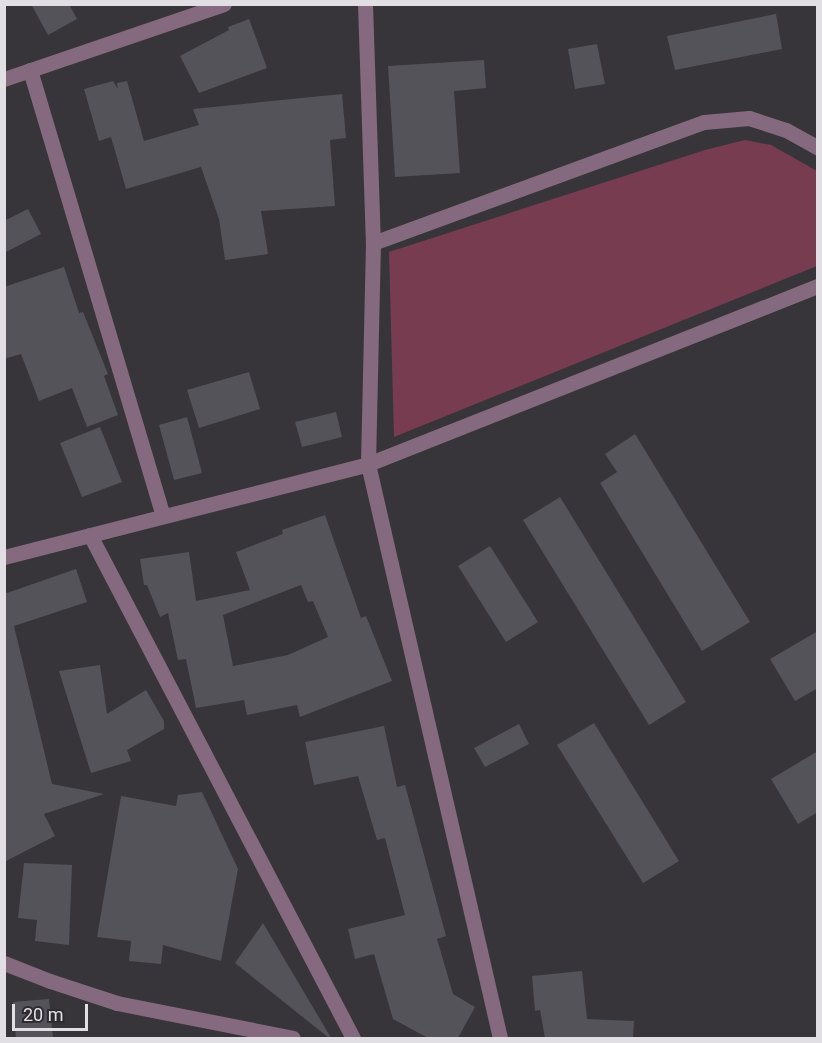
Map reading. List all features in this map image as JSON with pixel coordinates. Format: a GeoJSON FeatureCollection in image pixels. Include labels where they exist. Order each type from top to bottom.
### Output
{"type":"FeatureCollection","features":[{"type":"Feature","properties":{"kind":"street"},"geometry":{"type":"LineString","coordinates":[[4,79],[224,4]]}},
{"type":"Feature","properties":{"kind":"street"},"geometry":{"type":"LineString","coordinates":[[365,4],[373,243],[368,464],[500,1038]]}},
{"type":"Feature","properties":{"kind":"street"},"geometry":{"type":"LineString","coordinates":[[30,70],[163,516]]}},
{"type":"Feature","properties":{"kind":"street"},"geometry":{"type":"LineString","coordinates":[[373,243],[704,122],[749,118],[786,130],[818,148]]}},
{"type":"Feature","properties":{"kind":"street"},"geometry":{"type":"LineString","coordinates":[[4,557],[368,464],[818,286]]}},
{"type":"Feature","properties":{"kind":"street"},"geometry":{"type":"LineString","coordinates":[[90,535],[353,1038]]}},
{"type":"Feature","properties":{"kind":"street"},"geometry":{"type":"LineString","coordinates":[[4,963],[117,1003],[293,1038]]}},
{"type":"Feature","properties":{"kind":"shaded area"},"geometry":{"type":"Polygon","coordinates":[[[745,140],[771,145],[817,171],[817,266],[394,437],[389,252],[705,150],[745,140]]]}},
{"type":"Feature","properties":{"kind":"building"},"geometry":{"type":"Polygon","coordinates":[[[31,4],[69,4],[77,19],[48,35],[31,4]]]}},
{"type":"Feature","properties":{"kind":"building"},"geometry":{"type":"Polygon","coordinates":[[[776,14],[782,49],[675,70],[667,36],[776,14]]]}},
{"type":"Feature","properties":{"kind":"building"},"geometry":{"type":"Polygon","coordinates":[[[249,19],[267,68],[199,93],[180,56],[229,30],[228,27],[249,19]]]}},
{"type":"Feature","properties":{"kind":"building"},"geometry":{"type":"Polygon","coordinates":[[[597,44],[605,84],[575,89],[568,49],[597,44]]]}},
{"type":"Feature","properties":{"kind":"building"},"geometry":{"type":"Polygon","coordinates":[[[484,60],[486,88],[454,91],[460,173],[395,177],[388,66],[484,60]]]}},
{"type":"Feature","properties":{"kind":"building"},"geometry":{"type":"Polygon","coordinates":[[[113,81],[118,89],[117,83],[127,81],[144,141],[199,125],[193,109],[342,94],[346,138],[330,140],[335,206],[261,211],[268,254],[225,260],[219,219],[201,167],[126,189],[111,137],[99,141],[84,89],[113,81]]]}},
{"type":"Feature","properties":{"kind":"building"},"geometry":{"type":"Polygon","coordinates":[[[28,209],[41,234],[4,253],[4,221],[28,209]]]}},
{"type":"Feature","properties":{"kind":"building"},"geometry":{"type":"Polygon","coordinates":[[[64,267],[79,313],[83,312],[108,374],[104,376],[118,415],[87,427],[72,388],[39,401],[21,354],[4,359],[4,287],[64,267]]]}},
{"type":"Feature","properties":{"kind":"building"},"geometry":{"type":"Polygon","coordinates":[[[249,372],[260,409],[199,428],[187,390],[249,372]]]}},
{"type":"Feature","properties":{"kind":"building"},"geometry":{"type":"Polygon","coordinates":[[[336,412],[342,437],[302,447],[295,422],[336,412]]]}},
{"type":"Feature","properties":{"kind":"building"},"geometry":{"type":"Polygon","coordinates":[[[187,417],[202,473],[174,480],[159,425],[187,417]]]}},
{"type":"Feature","properties":{"kind":"building"},"geometry":{"type":"Polygon","coordinates":[[[100,427],[122,482],[82,497],[60,443],[100,427]]]}},
{"type":"Feature","properties":{"kind":"building"},"geometry":{"type":"Polygon","coordinates":[[[635,434],[750,622],[702,651],[600,483],[617,472],[605,454],[635,434]]]}},
{"type":"Feature","properties":{"kind":"building"},"geometry":{"type":"Polygon","coordinates":[[[560,497],[686,702],[649,725],[523,520],[560,497]]]}},
{"type":"Feature","properties":{"kind":"building"},"geometry":{"type":"Polygon","coordinates":[[[325,515],[361,618],[366,616],[392,681],[300,717],[297,705],[247,715],[244,700],[196,708],[186,659],[178,660],[168,613],[160,617],[147,585],[144,585],[140,559],[189,552],[196,601],[250,590],[236,552],[283,534],[282,530],[325,515]],[[301,585],[223,615],[233,666],[288,655],[328,637],[313,601],[308,602],[301,585]]]}},
{"type":"Feature","properties":{"kind":"building"},"geometry":{"type":"Polygon","coordinates":[[[490,546],[538,622],[506,642],[458,566],[490,546]]]}},
{"type":"Feature","properties":{"kind":"building"},"geometry":{"type":"Polygon","coordinates":[[[76,569],[87,602],[14,626],[52,784],[104,794],[44,814],[55,836],[4,862],[4,594],[76,569]]]}},
{"type":"Feature","properties":{"kind":"building"},"geometry":{"type":"Polygon","coordinates":[[[818,631],[818,688],[795,701],[770,659],[818,631]]]}},
{"type":"Feature","properties":{"kind":"building"},"geometry":{"type":"Polygon","coordinates":[[[100,665],[107,714],[146,690],[164,721],[164,729],[127,750],[131,761],[91,773],[59,671],[100,665]]]}},
{"type":"Feature","properties":{"kind":"building"},"geometry":{"type":"Polygon","coordinates":[[[594,723],[679,861],[643,883],[557,745],[594,723]]]}},
{"type":"Feature","properties":{"kind":"building"},"geometry":{"type":"Polygon","coordinates":[[[519,724],[529,744],[485,767],[474,748],[519,724]]]}},
{"type":"Feature","properties":{"kind":"building"},"geometry":{"type":"Polygon","coordinates":[[[384,726],[397,787],[405,785],[446,936],[437,939],[453,994],[475,1007],[458,1038],[428,1038],[393,1019],[374,954],[355,959],[348,929],[405,915],[385,838],[377,840],[358,776],[314,785],[305,742],[384,726]]]}},
{"type":"Feature","properties":{"kind":"building"},"geometry":{"type":"Polygon","coordinates":[[[818,751],[818,812],[798,824],[771,779],[818,751]]]}},
{"type":"Feature","properties":{"kind":"building"},"geometry":{"type":"Polygon","coordinates":[[[202,792],[238,869],[221,961],[163,945],[161,964],[129,961],[131,941],[97,937],[121,796],[176,806],[178,795],[202,792]]]}},
{"type":"Feature","properties":{"kind":"building"},"geometry":{"type":"Polygon","coordinates":[[[24,863],[72,865],[69,945],[35,941],[37,920],[18,918],[24,863]]]}},
{"type":"Feature","properties":{"kind":"building"},"geometry":{"type":"Polygon","coordinates":[[[263,923],[330,1036],[329,1038],[235,963],[263,923]]]}},
{"type":"Feature","properties":{"kind":"building"},"geometry":{"type":"Polygon","coordinates":[[[582,971],[587,1019],[634,1021],[633,1038],[545,1038],[540,1010],[535,1011],[532,976],[582,971]]]}},
{"type":"Feature","properties":{"kind":"building"},"geometry":{"type":"Polygon","coordinates":[[[49,999],[53,1038],[16,1038],[13,1002],[49,999]]]}}]}
